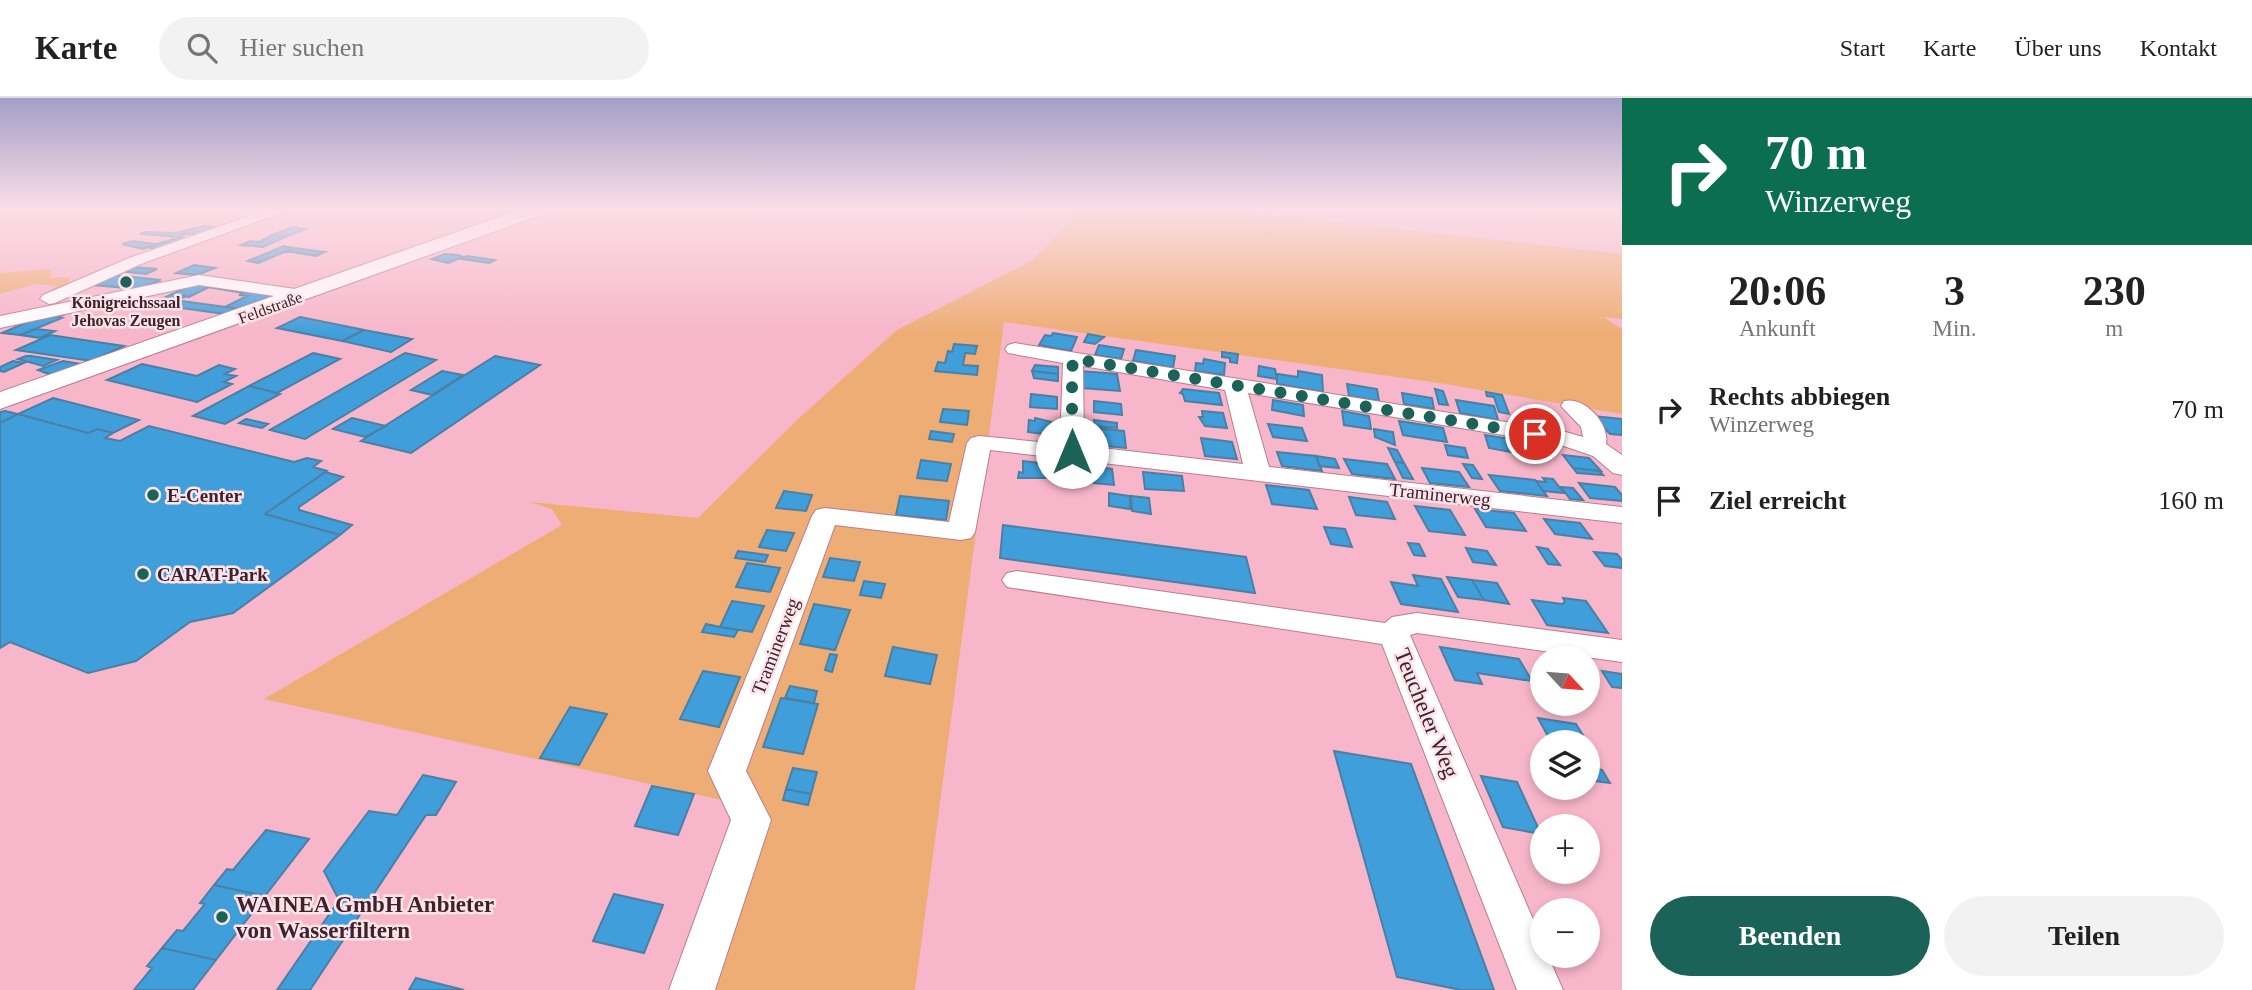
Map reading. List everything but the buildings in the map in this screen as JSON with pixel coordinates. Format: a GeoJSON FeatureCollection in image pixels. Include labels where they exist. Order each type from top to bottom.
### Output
{"type":"FeatureCollection","features":[{"type":"Feature","properties":{"kind":"street"},"geometry":{"type":"LineString","coordinates":[[25,316],[32,307],[124,266],[167,251]]}},
{"type":"Feature","properties":{"kind":"street","name":"Feldstraße"},"geometry":{"type":"LineString","coordinates":[[0,401],[425,251]]}},
{"type":"Feature","properties":{"kind":"street"},"geometry":{"type":"LineString","coordinates":[[0,322],[206,280],[302,295]]}},
{"type":"Feature","properties":{"kind":"street"},"geometry":{"type":"LineString","coordinates":[[1015,349],[1562,438],[1593,447],[1610,456],[1622,468]]}},
{"type":"Feature","properties":{"kind":"street"},"geometry":{"type":"LineString","coordinates":[[1072,452],[1074,359]]}},
{"type":"Feature","properties":{"kind":"street"},"geometry":{"type":"LineString","coordinates":[[1235,385],[1258,474]]}},
{"type":"Feature","properties":{"kind":"street"},"geometry":{"type":"LineString","coordinates":[[1572,406],[1594,429],[1597,440],[1593,447]]}},
{"type":"Feature","properties":{"kind":"street","name":"Traminerweg"},"geometry":{"type":"LineString","coordinates":[[692,990],[751,820],[727,771],[825,516],[961,532],[986,443],[1622,515]]}},
{"type":"Feature","properties":{"kind":"street","name":"Teucheler Weg"},"geometry":{"type":"LineString","coordinates":[[1017,580],[1394,635],[1540,990]]}},
{"type":"Feature","properties":{"kind":"street"},"geometry":{"type":"LineString","coordinates":[[1394,635],[1397,627],[1405,623],[1417,623],[1622,651]]}},
{"type":"Feature","properties":{"kind":"shaded area"},"geometry":{"type":"Polygon","coordinates":[[[1042,251],[1592,251],[1622,254],[1622,319],[1603,317],[1622,329],[1622,414],[1439,383],[1004,322],[915,990],[708,990],[763,809],[264,699],[562,525],[552,509],[529,502],[698,518],[798,419],[897,330],[1033,260],[1042,251]]]}},
{"type":"Feature","properties":{"kind":"shaded area"},"geometry":{"type":"Polygon","coordinates":[[[51,269],[51,278],[69,277],[69,283],[73,284],[49,291],[57,286],[35,284],[0,294],[0,273],[51,269]]]}},
{"type":"Feature","properties":{"kind":"place","name":"Königreichssaal Jehovas Zeugen"},"geometry":{"type":"Point","coordinates":[126,282]}},
{"type":"Feature","properties":{"kind":"place","name":"E-Center"},"geometry":{"type":"Point","coordinates":[153,495]}},
{"type":"Feature","properties":{"kind":"place","name":"CARAT-Park"},"geometry":{"type":"Point","coordinates":[143,574]}},
{"type":"Feature","properties":{"kind":"place","name":"WAINEA GmbH Anbieter von Wasserfiltern"},"geometry":{"type":"Point","coordinates":[222,917]}},
{"type":"Feature","properties":{"kind":"route"},"geometry":{"type":"LineString","coordinates":[[1072,452],[1074,359],[1535,434]]}}]}
